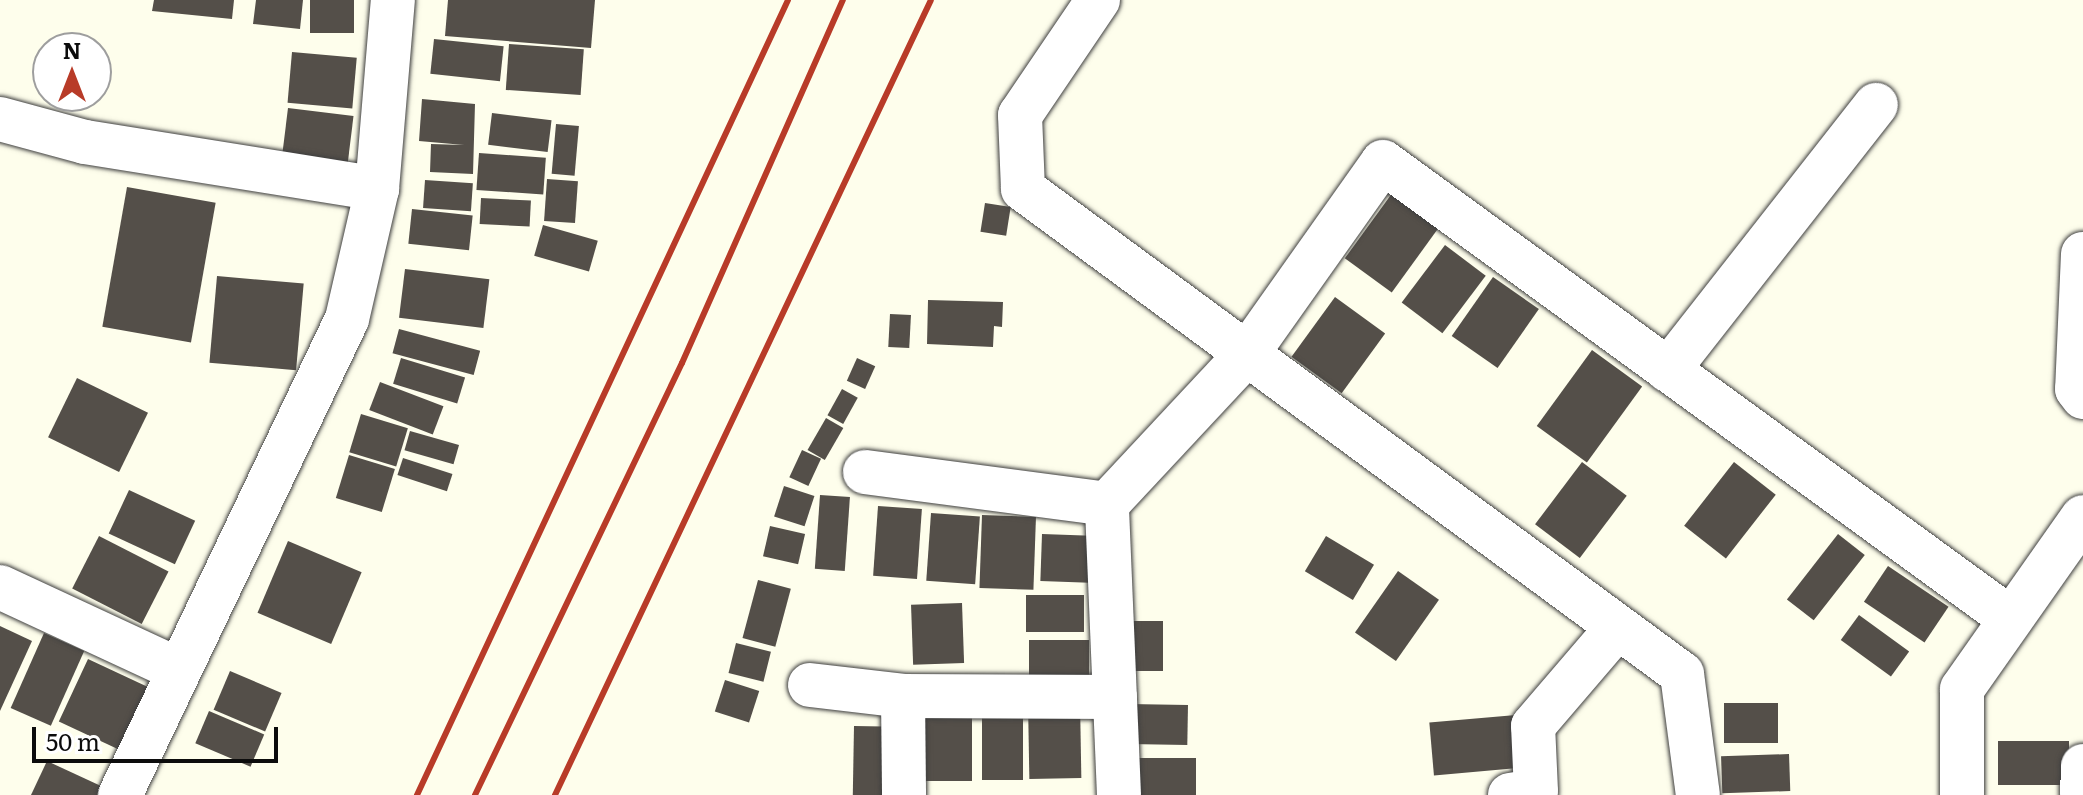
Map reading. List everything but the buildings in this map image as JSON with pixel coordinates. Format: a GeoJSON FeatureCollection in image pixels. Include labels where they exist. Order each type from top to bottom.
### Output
{"type":"FeatureCollection","features":[{"type":"Feature","properties":{"kind":"street"},"geometry":{"type":"LineString","coordinates":[[120,795],[347,319],[377,189],[393,0]]}},
{"type":"Feature","properties":{"kind":"street"},"geometry":{"type":"LineString","coordinates":[[1098,0],[1020,115],[1023,189],[1682,674],[1698,795]]}},
{"type":"Feature","properties":{"kind":"street"},"geometry":{"type":"LineString","coordinates":[[1668,370],[1876,105]]}},
{"type":"Feature","properties":{"kind":"street"},"geometry":{"type":"LineString","coordinates":[[0,119],[85,142],[377,189]]}},
{"type":"Feature","properties":{"kind":"street"},"geometry":{"type":"LineString","coordinates":[[1119,795],[1107,504],[1247,354],[1383,162],[2008,617]]}},
{"type":"Feature","properties":{"kind":"street"},"geometry":{"type":"LineString","coordinates":[[2083,254],[2077,389],[2083,397]]}},
{"type":"Feature","properties":{"kind":"street"},"geometry":{"type":"LineString","coordinates":[[865,472],[1107,504]]}},
{"type":"Feature","properties":{"kind":"street"},"geometry":{"type":"LineString","coordinates":[[1962,795],[1962,689],[2008,617],[2083,517]]}},
{"type":"Feature","properties":{"kind":"street"},"geometry":{"type":"LineString","coordinates":[[0,587],[179,670]]}},
{"type":"Feature","properties":{"kind":"street"},"geometry":{"type":"LineString","coordinates":[[1510,795],[1536,791],[1533,726],[1618,627]]}},
{"type":"Feature","properties":{"kind":"street"},"geometry":{"type":"LineString","coordinates":[[810,685],[903,696],[1115,697]]}},
{"type":"Feature","properties":{"kind":"street"},"geometry":{"type":"LineString","coordinates":[[903,696],[904,795]]}},
{"type":"Feature","properties":{"kind":"street"},"geometry":{"type":"LineString","coordinates":[[2082,795],[2083,766]]}},
{"type":"Feature","properties":{"kind":"railway"},"geometry":{"type":"LineString","coordinates":[[417,795],[788,0]]}},
{"type":"Feature","properties":{"kind":"railway"},"geometry":{"type":"LineString","coordinates":[[475,795],[682,363],[843,0]]}},
{"type":"Feature","properties":{"kind":"railway"},"geometry":{"type":"LineString","coordinates":[[555,795],[931,0]]}}]}
